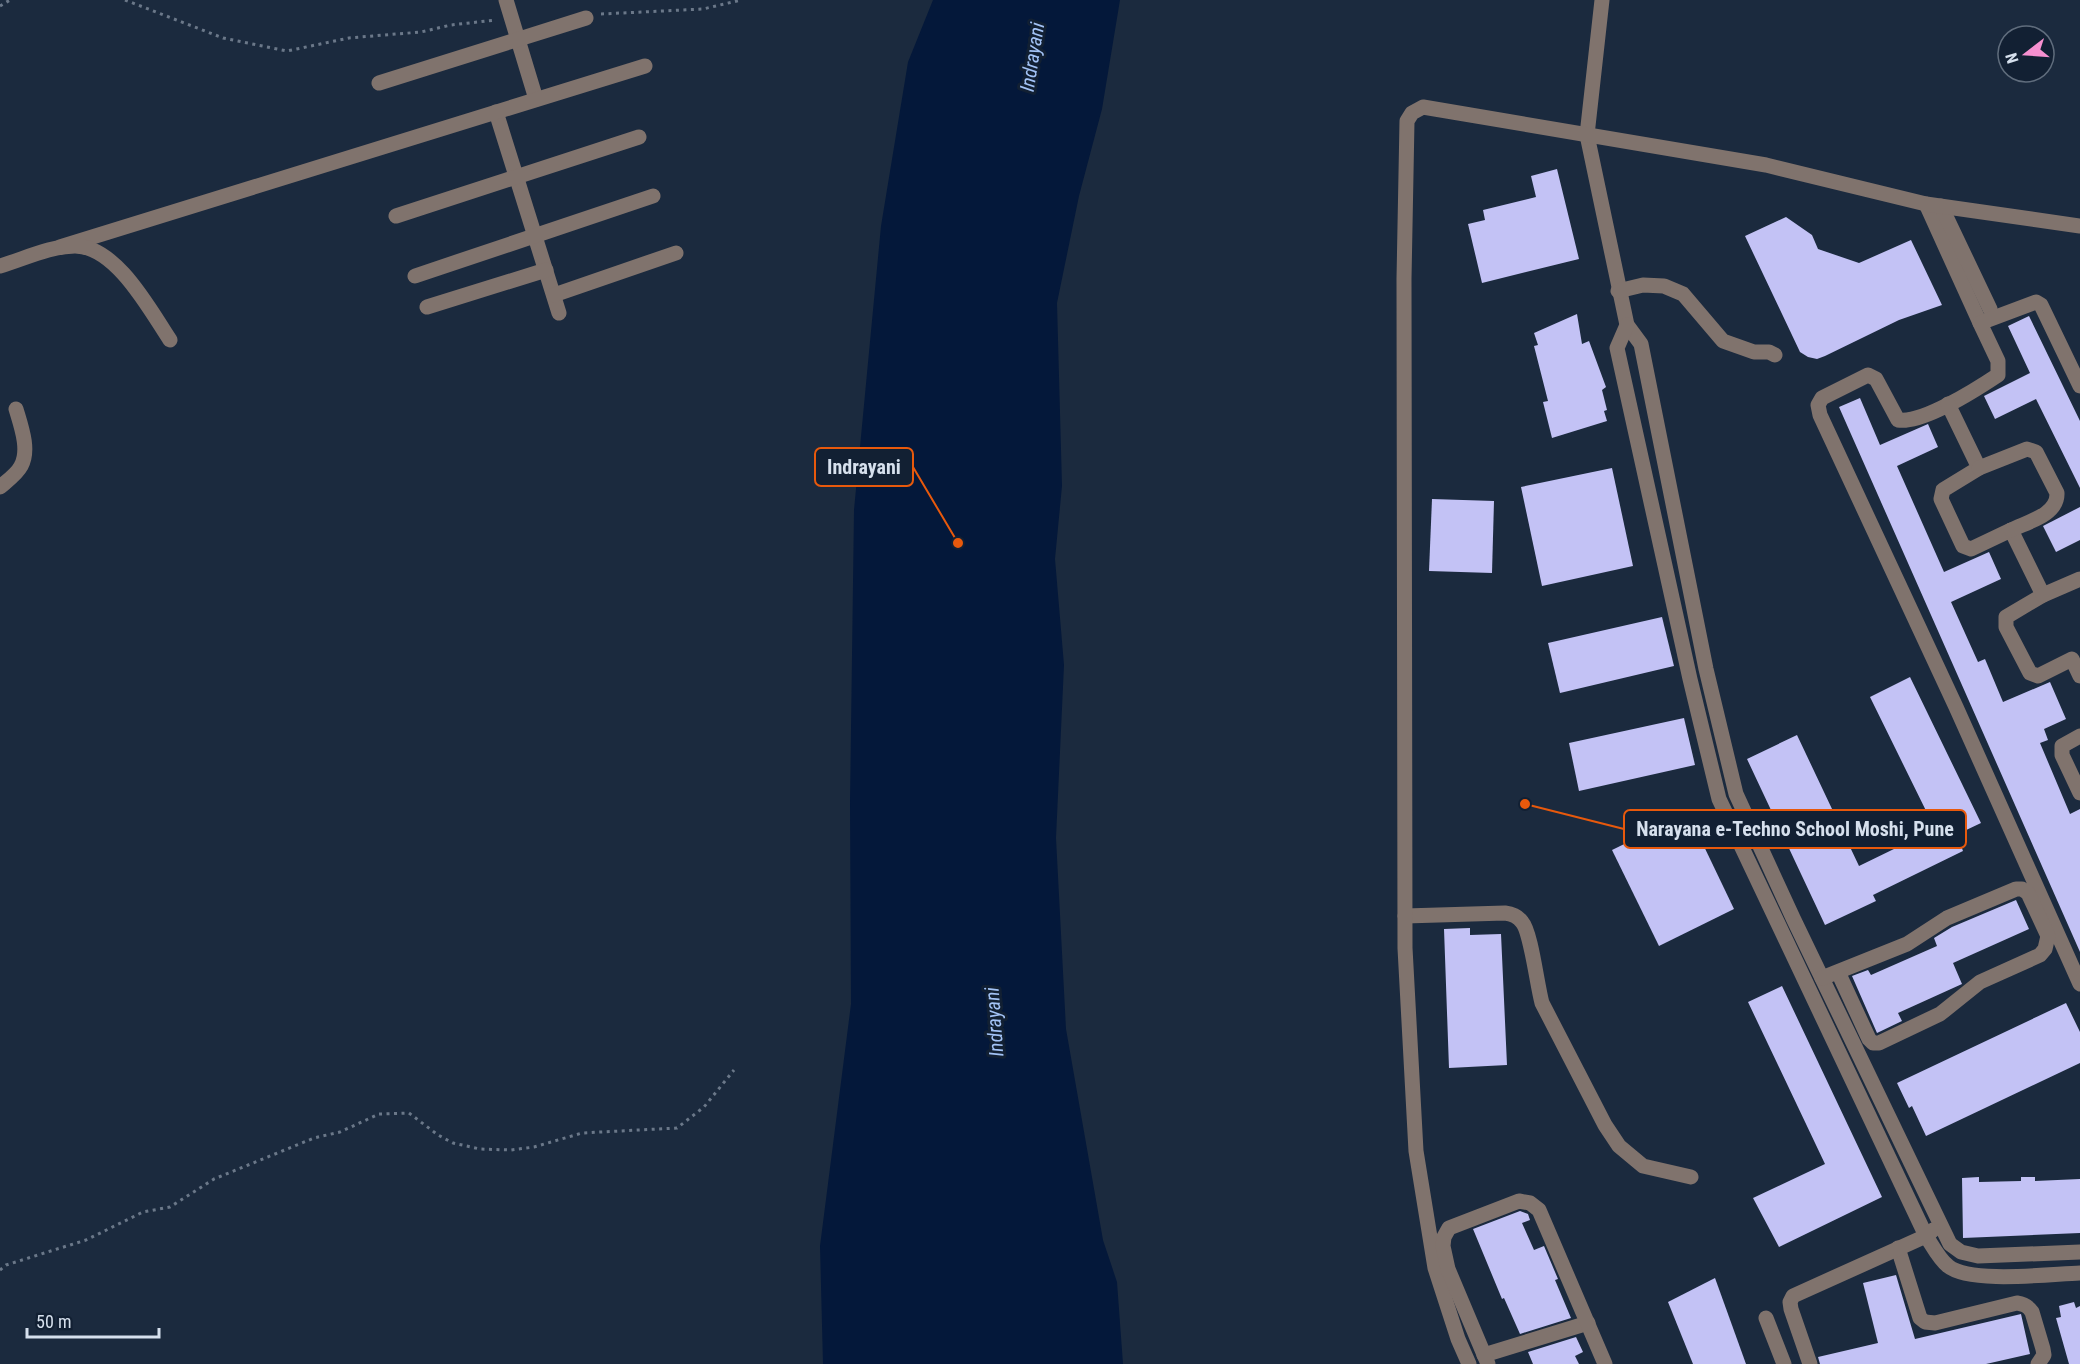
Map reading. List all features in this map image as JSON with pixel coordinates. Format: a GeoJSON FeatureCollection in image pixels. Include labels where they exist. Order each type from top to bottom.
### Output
{"type":"FeatureCollection","features":[{"type":"Feature","properties":{"kind":"street"},"geometry":{"type":"LineString","coordinates":[[506,0],[536,99]]}},
{"type":"Feature","properties":{"kind":"street"},"geometry":{"type":"LineString","coordinates":[[1602,0],[1587,135],[1618,291],[1627,325],[1641,344],[1706,669],[1736,794],[1950,1244],[1961,1252],[1978,1256],[2080,1252]]}},
{"type":"Feature","properties":{"kind":"street"},"geometry":{"type":"LineString","coordinates":[[379,83],[592,16]]}},
{"type":"Feature","properties":{"kind":"street"},"geometry":{"type":"LineString","coordinates":[[0,266],[645,66]]}},
{"type":"Feature","properties":{"kind":"street"},"geometry":{"type":"LineString","coordinates":[[1469,1364],[1458,1339],[1435,1268],[1416,1151],[1405,916],[1404,279],[1407,121],[1412,113],[1423,107],[1766,165],[1934,205],[2080,226]]}},
{"type":"Feature","properties":{"kind":"street"},"geometry":{"type":"LineString","coordinates":[[496,112],[559,313]]}},
{"type":"Feature","properties":{"kind":"street"},"geometry":{"type":"LineString","coordinates":[[396,216],[639,137]]}},
{"type":"Feature","properties":{"kind":"street"},"geometry":{"type":"LineString","coordinates":[[415,276],[653,196]]}},
{"type":"Feature","properties":{"kind":"street"},"geometry":{"type":"LineString","coordinates":[[1934,205],[1990,309]]}},
{"type":"Feature","properties":{"kind":"street"},"geometry":{"type":"LineString","coordinates":[[1934,205],[1980,322],[1998,361],[1998,375],[1948,404],[1906,422],[1898,420],[1876,379],[1868,375],[1822,398],[1818,405],[1820,415],[1956,707],[2080,984]]}},
{"type":"Feature","properties":{"kind":"street"},"geometry":{"type":"LineString","coordinates":[[60,247],[90,248],[107,258],[132,283],[170,340]]}},
{"type":"Feature","properties":{"kind":"street"},"geometry":{"type":"LineString","coordinates":[[554,295],[676,253]]}},
{"type":"Feature","properties":{"kind":"street"},"geometry":{"type":"LineString","coordinates":[[427,308],[546,270]]}},
{"type":"Feature","properties":{"kind":"street"},"geometry":{"type":"LineString","coordinates":[[1618,291],[1643,285],[1664,286],[1683,294],[1724,341],[1754,352],[1769,352],[1775,355]]}},
{"type":"Feature","properties":{"kind":"street"},"geometry":{"type":"LineString","coordinates":[[1980,322],[2030,303],[2036,302],[2041,305],[2080,386]]}},
{"type":"Feature","properties":{"kind":"street"},"geometry":{"type":"LineString","coordinates":[[1627,325],[1617,348],[1719,799],[1926,1236],[1947,1266],[1965,1275],[2080,1273]]}},
{"type":"Feature","properties":{"kind":"street"},"geometry":{"type":"LineString","coordinates":[[1948,404],[1979,468]]}},
{"type":"Feature","properties":{"kind":"street"},"geometry":{"type":"LineString","coordinates":[[0,487],[20,468],[25,457],[26,445],[16,409]]}},
{"type":"Feature","properties":{"kind":"street"},"geometry":{"type":"LineString","coordinates":[[2027,449],[2036,452],[2057,493],[2057,501],[2053,510],[2011,530],[1971,549],[1963,546],[1941,499],[1943,490],[1979,468],[2027,449]]}},
{"type":"Feature","properties":{"kind":"street"},"geometry":{"type":"LineString","coordinates":[[1642,461],[1664,457]]}},
{"type":"Feature","properties":{"kind":"street"},"geometry":{"type":"LineString","coordinates":[[2011,530],[2043,596]]}},
{"type":"Feature","properties":{"kind":"street"},"geometry":{"type":"LineString","coordinates":[[2080,579],[2006,617],[2006,627],[2030,674],[2038,676],[2076,657],[2080,676]]}},
{"type":"Feature","properties":{"kind":"street"},"geometry":{"type":"LineString","coordinates":[[2080,736],[2062,747],[2062,755],[2080,793]]}},
{"type":"Feature","properties":{"kind":"street"},"geometry":{"type":"LineString","coordinates":[[1706,747],[1724,744]]}},
{"type":"Feature","properties":{"kind":"street"},"geometry":{"type":"LineString","coordinates":[[1822,978],[1907,944],[1947,918],[2016,888],[2028,893],[2048,936],[2045,949],[2040,955],[1980,982],[1940,1014],[1879,1043],[1873,1043],[1869,1039],[1838,972]]}},
{"type":"Feature","properties":{"kind":"street"},"geometry":{"type":"LineString","coordinates":[[1405,916],[1505,913],[1514,915],[1522,921],[1527,931],[1537,986],[1546,1012],[1605,1125],[1619,1146],[1643,1166],[1691,1177]]}},
{"type":"Feature","properties":{"kind":"street"},"geometry":{"type":"LineString","coordinates":[[1779,927],[1793,918]]}},
{"type":"Feature","properties":{"kind":"street"},"geometry":{"type":"LineString","coordinates":[[1588,1323],[1486,1360],[1448,1269],[1443,1246],[1444,1237],[1449,1228],[1519,1202],[1530,1203],[1539,1210],[1588,1323],[1605,1364]]}},
{"type":"Feature","properties":{"kind":"street"},"geometry":{"type":"LineString","coordinates":[[1810,1364],[1791,1309],[1790,1302],[1793,1296],[1926,1236],[1940,1224]]}},
{"type":"Feature","properties":{"kind":"street"},"geometry":{"type":"LineString","coordinates":[[1898,1248],[1920,1318],[1925,1322],[1935,1323],[2017,1303],[2024,1304],[2032,1312],[2043,1349],[2044,1355],[2038,1364]]}},
{"type":"Feature","properties":{"kind":"street"},"geometry":{"type":"LineString","coordinates":[[1766,1318],[1784,1364]]}},
{"type":"Feature","properties":{"kind":"path"},"geometry":{"type":"LineString","coordinates":[[0,6],[10,0]]}},
{"type":"Feature","properties":{"kind":"path"},"geometry":{"type":"LineString","coordinates":[[125,0],[223,38],[287,51],[349,38],[421,32],[512,19]]}},
{"type":"Feature","properties":{"kind":"path"},"geometry":{"type":"LineString","coordinates":[[592,16],[703,9],[741,0]]}},
{"type":"Feature","properties":{"kind":"path"},"geometry":{"type":"LineString","coordinates":[[0,1270],[6,1265],[86,1240],[143,1212],[170,1207],[224,1174],[314,1138],[340,1132],[380,1114],[409,1113],[438,1135],[453,1143],[480,1149],[511,1150],[534,1147],[582,1133],[677,1128],[704,1107],[734,1070]]}},
{"type":"Feature","properties":{"kind":"water"},"geometry":{"type":"Polygon","coordinates":[[[933,0],[1120,0],[1102,109],[1079,196],[1057,303],[1062,486],[1055,559],[1064,665],[1056,838],[1066,1029],[1103,1240],[1117,1282],[1123,1364],[823,1364],[820,1246],[851,1004],[850,802],[854,510],[881,226],[908,62],[933,0]]]}},
{"type":"Feature","properties":{"kind":"building"},"geometry":{"type":"Polygon","coordinates":[[[1557,169],[1579,259],[1482,283],[1468,224],[1485,220],[1483,210],[1536,197],[1531,176],[1557,169]]]}},
{"type":"Feature","properties":{"kind":"building"},"geometry":{"type":"Polygon","coordinates":[[[1786,217],[1812,235],[1818,249],[1859,263],[1911,240],[1942,305],[1899,320],[1825,356],[1817,359],[1808,357],[1800,352],[1745,236],[1786,217]]]}},
{"type":"Feature","properties":{"kind":"building"},"geometry":{"type":"Polygon","coordinates":[[[1577,314],[1582,344],[1589,341],[1606,387],[1602,390],[1607,421],[1552,438],[1543,402],[1548,401],[1534,346],[1538,345],[1534,333],[1577,314]]]}},
{"type":"Feature","properties":{"kind":"building"},"geometry":{"type":"Polygon","coordinates":[[[2029,316],[2080,421],[2080,488],[2036,399],[1995,419],[1984,396],[2030,373],[2008,326],[2029,316]]]}},
{"type":"Feature","properties":{"kind":"building"},"geometry":{"type":"Polygon","coordinates":[[[1860,398],[1880,445],[1928,424],[1938,447],[1897,466],[1944,572],[1989,552],[2001,579],[1951,602],[1978,662],[1985,659],[2003,702],[2050,682],[2066,719],[2044,729],[2048,740],[2040,743],[2070,814],[2080,809],[2080,952],[1839,407],[1860,398]]]}},
{"type":"Feature","properties":{"kind":"building"},"geometry":{"type":"Polygon","coordinates":[[[1612,468],[1633,566],[1542,586],[1521,487],[1612,468]]]}},
{"type":"Feature","properties":{"kind":"building"},"geometry":{"type":"Polygon","coordinates":[[[1432,499],[1494,501],[1492,573],[1429,571],[1432,499]]]}},
{"type":"Feature","properties":{"kind":"building"},"geometry":{"type":"Polygon","coordinates":[[[2080,507],[2080,540],[2056,552],[2043,526],[2080,507]]]}},
{"type":"Feature","properties":{"kind":"building"},"geometry":{"type":"Polygon","coordinates":[[[1662,617],[1674,666],[1560,693],[1548,643],[1662,617]]]}},
{"type":"Feature","properties":{"kind":"building"},"geometry":{"type":"Polygon","coordinates":[[[1910,677],[1981,823],[1962,832],[1966,840],[1960,843],[1963,851],[1873,895],[1876,901],[1825,925],[1747,759],[1797,735],[1859,866],[1935,829],[1870,697],[1910,677]]]}},
{"type":"Feature","properties":{"kind":"building"},"geometry":{"type":"Polygon","coordinates":[[[1684,718],[1695,765],[1579,791],[1569,743],[1684,718]]]}},
{"type":"Feature","properties":{"kind":"building"},"geometry":{"type":"Polygon","coordinates":[[[1688,813],[1734,909],[1659,946],[1612,850],[1688,813]]]}},
{"type":"Feature","properties":{"kind":"building"},"geometry":{"type":"Polygon","coordinates":[[[2016,900],[2029,929],[1953,963],[1962,984],[1898,1013],[1902,1021],[1877,1033],[1852,976],[1868,970],[1871,975],[1937,946],[1934,938],[1952,927],[2016,900]]]}},
{"type":"Feature","properties":{"kind":"building"},"geometry":{"type":"Polygon","coordinates":[[[1470,928],[1470,935],[1501,934],[1507,1065],[1449,1068],[1444,929],[1470,928]]]}},
{"type":"Feature","properties":{"kind":"building"},"geometry":{"type":"Polygon","coordinates":[[[1782,986],[1882,1197],[1779,1247],[1753,1198],[1825,1164],[1748,1002],[1782,986]]]}},
{"type":"Feature","properties":{"kind":"building"},"geometry":{"type":"Polygon","coordinates":[[[2066,1003],[2080,1032],[2080,1063],[1926,1136],[1912,1106],[1909,1108],[1897,1083],[2066,1003]]]}},
{"type":"Feature","properties":{"kind":"building"},"geometry":{"type":"Polygon","coordinates":[[[1979,1177],[1979,1182],[2021,1181],[2021,1177],[2035,1177],[2035,1181],[2080,1179],[2080,1233],[1963,1238],[1962,1178],[1979,1177]]]}},
{"type":"Feature","properties":{"kind":"building"},"geometry":{"type":"Polygon","coordinates":[[[1520,1211],[1528,1214],[1530,1220],[1522,1223],[1534,1250],[1544,1246],[1571,1318],[1520,1334],[1504,1298],[1502,1299],[1473,1229],[1520,1211]]]}},
{"type":"Feature","properties":{"kind":"building"},"geometry":{"type":"Polygon","coordinates":[[[1896,1275],[1915,1339],[2021,1314],[2030,1354],[1986,1364],[1820,1364],[1818,1357],[1878,1343],[1863,1283],[1896,1275]]]}},
{"type":"Feature","properties":{"kind":"building"},"geometry":{"type":"Polygon","coordinates":[[[1715,1278],[1746,1364],[1693,1364],[1668,1302],[1715,1278]]]}},
{"type":"Feature","properties":{"kind":"building"},"geometry":{"type":"Polygon","coordinates":[[[2074,1302],[2076,1308],[2080,1306],[2080,1364],[2069,1364],[2056,1318],[2061,1317],[2059,1306],[2074,1302]]]}},
{"type":"Feature","properties":{"kind":"building"},"geometry":{"type":"Polygon","coordinates":[[[1576,1337],[1583,1352],[1575,1356],[1579,1364],[1533,1364],[1528,1352],[1576,1337]]]}},
{"type":"Feature","properties":{"kind":"place","name":"Indrayani"},"geometry":{"type":"Point","coordinates":[958,543]}},
{"type":"Feature","properties":{"kind":"place","name":"Narayana e-Techno School Moshi, Pune"},"geometry":{"type":"Point","coordinates":[1525,804]}}]}
